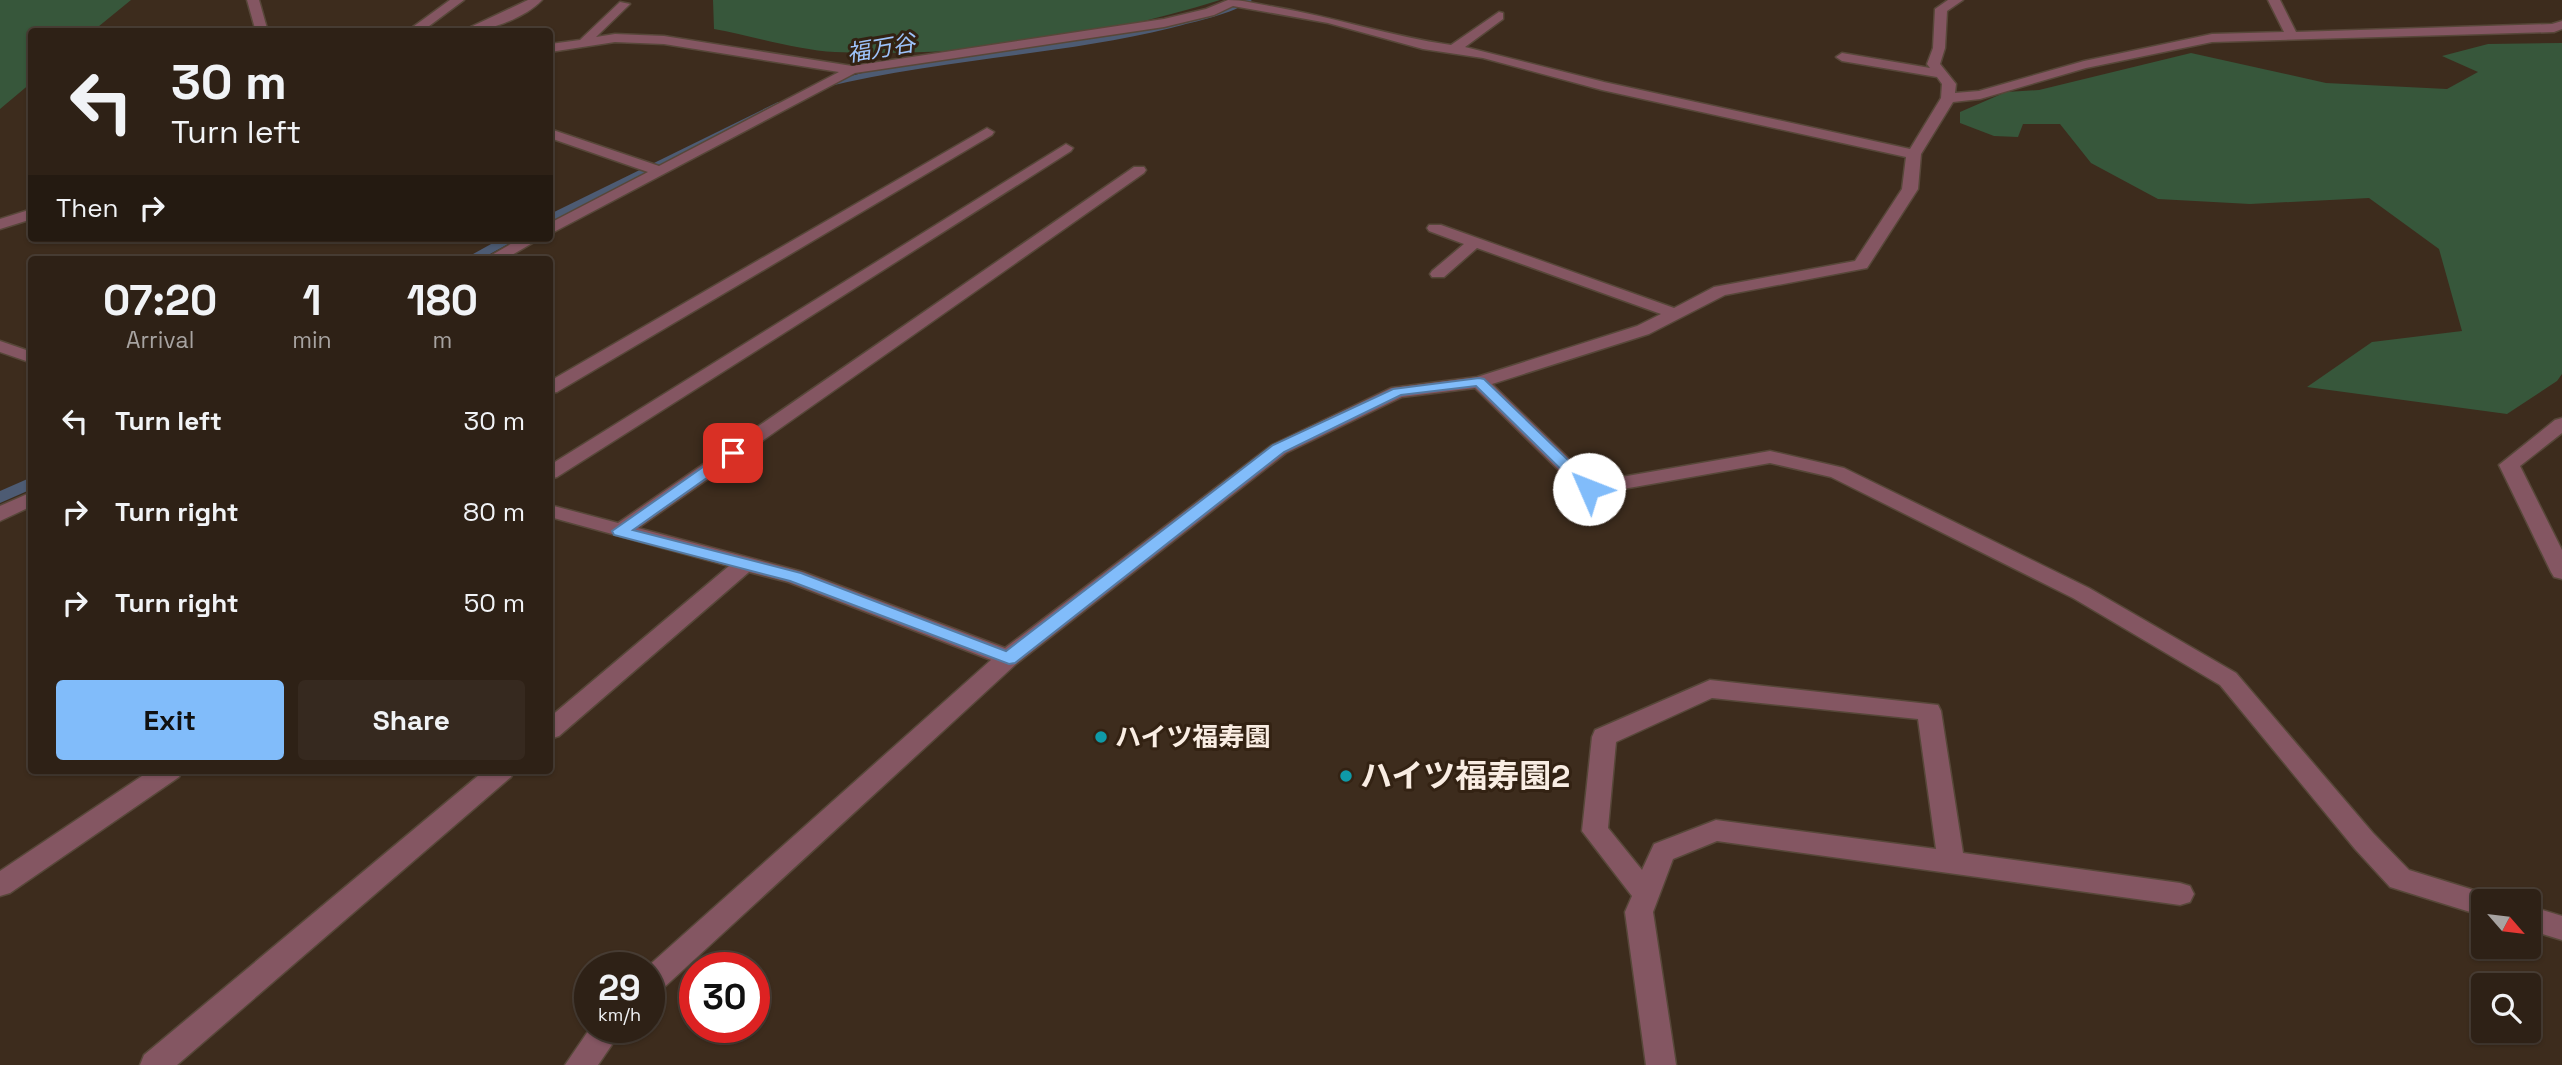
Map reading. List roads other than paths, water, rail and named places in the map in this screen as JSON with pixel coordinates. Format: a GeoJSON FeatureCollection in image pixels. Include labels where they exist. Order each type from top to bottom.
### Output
{"type":"FeatureCollection","features":[{"type":"Feature","properties":{"kind":"street"},"geometry":{"type":"LineString","coordinates":[[253,0],[261,28]]}},
{"type":"Feature","properties":{"kind":"street"},"geometry":{"type":"LineString","coordinates":[[418,28],[458,0]]}},
{"type":"Feature","properties":{"kind":"street"},"geometry":{"type":"LineString","coordinates":[[476,28],[525,8],[536,0]]}},
{"type":"Feature","properties":{"kind":"street"},"geometry":{"type":"LineString","coordinates":[[665,969],[1009,658],[1279,449],[1398,392],[1479,382],[1643,330],[1720,291],[1861,265],[1910,189],[1914,154],[1948,98],[1949,84],[1933,64],[1939,48],[1941,9],[1957,0]]}},
{"type":"Feature","properties":{"kind":"street"},"geometry":{"type":"LineString","coordinates":[[2274,0],[2292,36]]}},
{"type":"Feature","properties":{"kind":"street"},"geometry":{"type":"LineString","coordinates":[[553,47],[615,38],[664,40],[852,70],[1164,23],[1210,12],[1235,2],[1329,20],[1423,45],[1520,62],[1602,86],[1914,154]]}},
{"type":"Feature","properties":{"kind":"street"},"geometry":{"type":"LineString","coordinates":[[585,41],[624,4]]}},
{"type":"Feature","properties":{"kind":"street"},"geometry":{"type":"LineString","coordinates":[[1454,50],[1499,16]]}},
{"type":"Feature","properties":{"kind":"street"},"geometry":{"type":"LineString","coordinates":[[1948,98],[1980,95],[2084,65],[2212,38],[2467,32],[2554,28],[2562,25]]}},
{"type":"Feature","properties":{"kind":"street"},"geometry":{"type":"LineString","coordinates":[[1842,57],[1941,74]]}},
{"type":"Feature","properties":{"kind":"street"},"geometry":{"type":"LineString","coordinates":[[553,227],[852,70]]}},
{"type":"Feature","properties":{"kind":"street"},"geometry":{"type":"LineString","coordinates":[[553,386],[987,132]]}},
{"type":"Feature","properties":{"kind":"street"},"geometry":{"type":"LineString","coordinates":[[553,134],[660,171]]}},
{"type":"Feature","properties":{"kind":"street"},"geometry":{"type":"LineString","coordinates":[[553,471],[1066,148]]}},
{"type":"Feature","properties":{"kind":"street"},"geometry":{"type":"LineString","coordinates":[[620,531],[1139,170]]}},
{"type":"Feature","properties":{"kind":"street"},"geometry":{"type":"LineString","coordinates":[[0,224],[28,215]]}},
{"type":"Feature","properties":{"kind":"street"},"geometry":{"type":"LineString","coordinates":[[1435,228],[1676,314]]}},
{"type":"Feature","properties":{"kind":"street"},"geometry":{"type":"LineString","coordinates":[[499,256],[525,242]]}},
{"type":"Feature","properties":{"kind":"street"},"geometry":{"type":"LineString","coordinates":[[1438,274],[1475,242]]}},
{"type":"Feature","properties":{"kind":"street"},"geometry":{"type":"LineString","coordinates":[[0,346],[28,356]]}},
{"type":"Feature","properties":{"kind":"street"},"geometry":{"type":"LineString","coordinates":[[1479,382],[1589,489],[1770,457],[1837,472],[2081,593],[2228,679],[2364,841],[2400,879],[2471,900]]}},
{"type":"Feature","properties":{"kind":"street"},"geometry":{"type":"LineString","coordinates":[[2559,430],[2509,465],[2562,572]]}},
{"type":"Feature","properties":{"kind":"street"},"geometry":{"type":"LineString","coordinates":[[0,514],[28,500]]}},
{"type":"Feature","properties":{"kind":"street"},"geometry":{"type":"LineString","coordinates":[[553,512],[795,577],[1009,658]]}},
{"type":"Feature","properties":{"kind":"street"},"geometry":{"type":"LineString","coordinates":[[553,727],[744,565]]}},
{"type":"Feature","properties":{"kind":"street"},"geometry":{"type":"LineString","coordinates":[[1646,894],[1595,831],[1604,737],[1710,689],[1929,711],[1951,862]]}},
{"type":"Feature","properties":{"kind":"street"},"geometry":{"type":"LineString","coordinates":[[0,884],[164,774]]}},
{"type":"Feature","properties":{"kind":"street"},"geometry":{"type":"LineString","coordinates":[[155,1065],[497,774]]}},
{"type":"Feature","properties":{"kind":"street"},"geometry":{"type":"LineString","coordinates":[[1661,1065],[1639,912],[1662,852],[1716,830],[2179,894]]}},
{"type":"Feature","properties":{"kind":"street"},"geometry":{"type":"LineString","coordinates":[[2541,922],[2562,928]]}},
{"type":"Feature","properties":{"kind":"street"},"geometry":{"type":"LineString","coordinates":[[580,1065],[597,1043]]}},
{"type":"Feature","properties":{"kind":"waterway","name":"福万谷"},"geometry":{"type":"LineString","coordinates":[[822,85],[858,76],[1110,38],[1180,22],[1247,0]]}},
{"type":"Feature","properties":{"kind":"waterway","name":"福万谷"},"geometry":{"type":"LineString","coordinates":[[553,218],[778,105]]}},
{"type":"Feature","properties":{"kind":"waterway","name":"福万谷"},"geometry":{"type":"LineString","coordinates":[[477,256],[504,242]]}},
{"type":"Feature","properties":{"kind":"waterway","name":"福万谷"},"geometry":{"type":"LineString","coordinates":[[0,498],[28,484]]}},
{"type":"Feature","properties":{"kind":"place","name":"ハイツ福寿園"},"geometry":{"type":"Point","coordinates":[1101,737]}},
{"type":"Feature","properties":{"kind":"place","name":"ハイツ福寿園2"},"geometry":{"type":"Point","coordinates":[1346,776]}}]}
